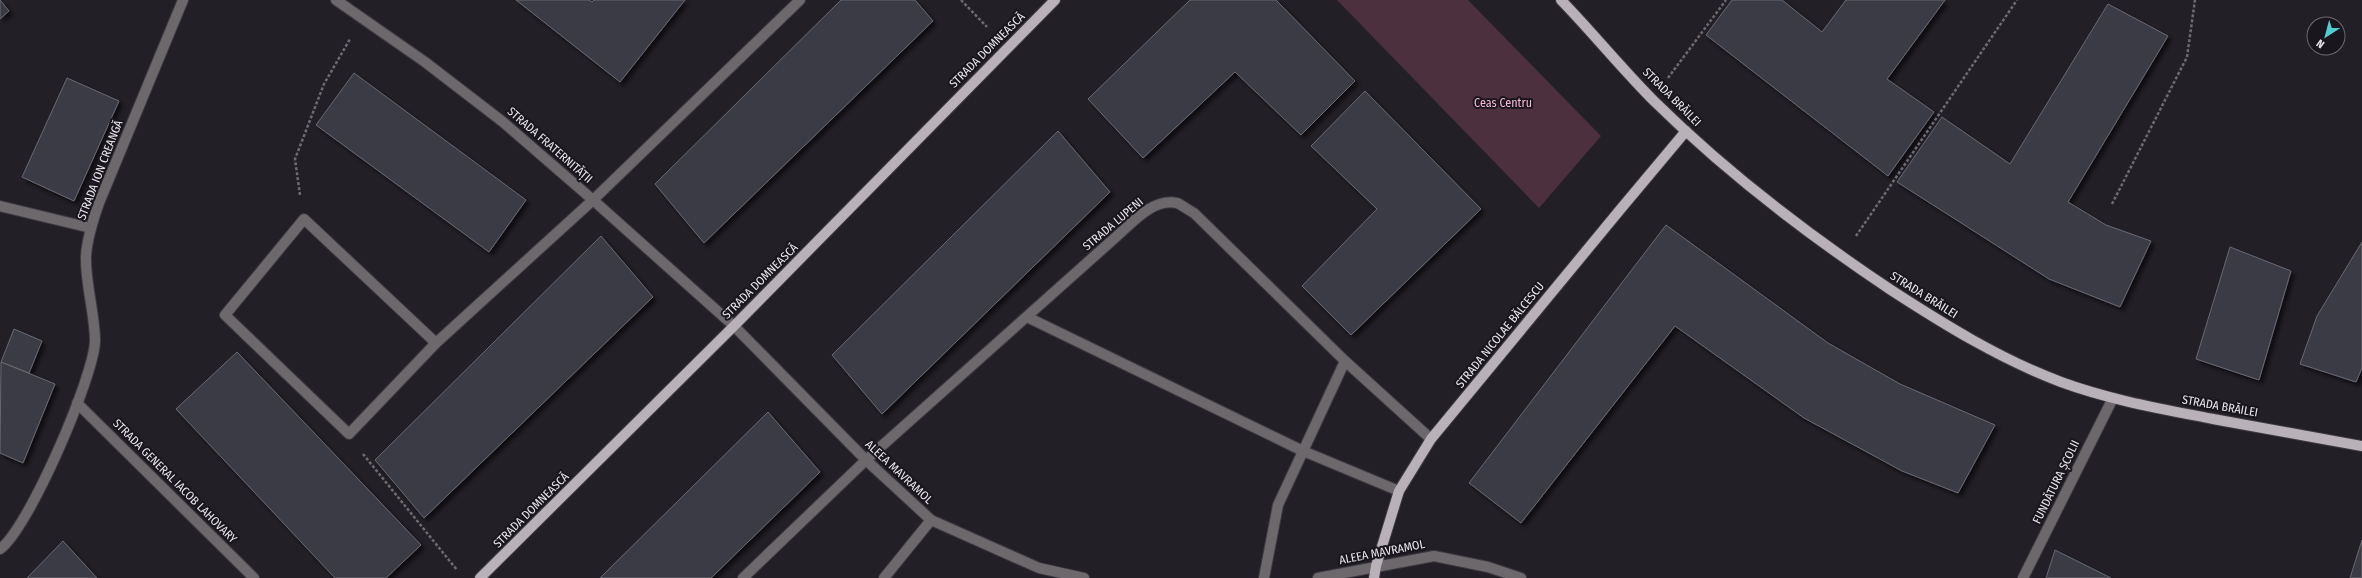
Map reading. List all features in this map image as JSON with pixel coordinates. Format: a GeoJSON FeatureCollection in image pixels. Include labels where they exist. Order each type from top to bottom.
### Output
{"type":"FeatureCollection","features":[{"type":"Feature","properties":{"kind":"main road","name":"STRADA DOMNEASCĂ"},"geometry":{"type":"LineString","coordinates":[[480,578],[734,326],[1055,0]]}},
{"type":"Feature","properties":{"kind":"main road","name":"STRADA BRĂILEI"},"geometry":{"type":"LineString","coordinates":[[1561,0],[1653,99],[1686,131],[1787,217],[1842,257],[1936,319],[1999,354],[2061,382],[2113,398],[2181,413],[2362,446]]}},
{"type":"Feature","properties":{"kind":"main road","name":"STRADA NICOLAE BĂLCESCU"},"geometry":{"type":"LineString","coordinates":[[1374,578],[1376,566],[1400,491],[1431,439],[1686,131]]}},
{"type":"Feature","properties":{"kind":"street","name":"STRADA ION CREANGĂ"},"geometry":{"type":"LineString","coordinates":[[0,549],[19,527],[56,455],[77,403],[95,342],[86,257],[91,228],[99,203],[184,0]]}},
{"type":"Feature","properties":{"kind":"street","name":"STRADA FRATERNITĂȚII"},"geometry":{"type":"LineString","coordinates":[[336,0],[425,62],[503,122],[734,326]]}},
{"type":"Feature","properties":{"kind":"street"},"geometry":{"type":"LineString","coordinates":[[436,343],[304,219],[225,314],[349,434],[436,343],[593,200],[800,0]]}},
{"type":"Feature","properties":{"kind":"street","name":"STRADA LUPENI"},"geometry":{"type":"LineString","coordinates":[[743,578],[866,460],[1026,317],[1148,209],[1166,202],[1178,204],[1194,213],[1345,361],[1431,439]]}},
{"type":"Feature","properties":{"kind":"street"},"geometry":{"type":"LineString","coordinates":[[0,206],[91,228]]}},
{"type":"Feature","properties":{"kind":"street"},"geometry":{"type":"LineString","coordinates":[[1026,317],[1303,451],[1400,491]]}},
{"type":"Feature","properties":{"kind":"street","name":"ALEEA MAVRAMOL"},"geometry":{"type":"LineString","coordinates":[[734,326],[866,460],[931,520],[1039,568],[1084,578]]}},
{"type":"Feature","properties":{"kind":"street"},"geometry":{"type":"LineString","coordinates":[[1264,578],[1278,505],[1345,361]]}},
{"type":"Feature","properties":{"kind":"street","name":"FUNDĂTURA ȘCOLII"},"geometry":{"type":"LineString","coordinates":[[2023,578],[2113,398]]}},
{"type":"Feature","properties":{"kind":"street","name":"STRADA GENERAL IACOB LAHOVARY"},"geometry":{"type":"LineString","coordinates":[[77,403],[254,578]]}},
{"type":"Feature","properties":{"kind":"street"},"geometry":{"type":"LineString","coordinates":[[884,578],[931,520]]}},
{"type":"Feature","properties":{"kind":"street","name":"ALEEA MAVRAMOL"},"geometry":{"type":"LineString","coordinates":[[1318,578],[1434,556],[1488,567],[1520,578]]}},
{"type":"Feature","properties":{"kind":"path"},"geometry":{"type":"LineString","coordinates":[[961,0],[988,27]]}},
{"type":"Feature","properties":{"kind":"path"},"geometry":{"type":"LineString","coordinates":[[1653,99],[1726,0]]}},
{"type":"Feature","properties":{"kind":"path"},"geometry":{"type":"LineString","coordinates":[[1842,257],[2017,0]]}},
{"type":"Feature","properties":{"kind":"path"},"geometry":{"type":"LineString","coordinates":[[2112,204],[2187,57],[2195,0]]}},
{"type":"Feature","properties":{"kind":"path"},"geometry":{"type":"LineString","coordinates":[[304,219],[295,160],[324,84],[362,19]]}},
{"type":"Feature","properties":{"kind":"path"},"geometry":{"type":"LineString","coordinates":[[349,434],[383,480],[458,572]]}},
{"type":"Feature","properties":{"kind":"green space","name":"Ceas Centru"},"geometry":{"type":"Polygon","coordinates":[[[1337,0],[1468,0],[1601,136],[1539,208],[1337,0]]]}},
{"type":"Feature","properties":{"kind":"building"},"geometry":{"type":"Polygon","coordinates":[[[0,0],[9,11],[0,19],[0,0]]]}},
{"type":"Feature","properties":{"kind":"building"},"geometry":{"type":"Polygon","coordinates":[[[516,0],[589,0],[592,2],[594,0],[685,0],[620,82],[516,0]]]}},
{"type":"Feature","properties":{"kind":"building"},"geometry":{"type":"Polygon","coordinates":[[[841,0],[915,0],[933,21],[704,243],[655,184],[841,0]]]}},
{"type":"Feature","properties":{"kind":"building"},"geometry":{"type":"Polygon","coordinates":[[[1190,0],[1276,0],[1355,81],[1301,135],[1235,72],[1143,158],[1088,99],[1190,0]]]}},
{"type":"Feature","properties":{"kind":"building"},"geometry":{"type":"Polygon","coordinates":[[[1732,0],[1782,0],[1822,32],[1846,0],[1945,0],[1887,79],[1934,112],[1888,176],[1706,35],[1732,0]]]}},
{"type":"Feature","properties":{"kind":"building"},"geometry":{"type":"Polygon","coordinates":[[[2108,4],[2168,36],[2068,202],[2106,225],[2151,241],[2120,307],[2049,279],[1897,182],[1942,117],[2010,164],[2108,4]]]}},
{"type":"Feature","properties":{"kind":"building"},"geometry":{"type":"Polygon","coordinates":[[[354,73],[526,200],[489,252],[316,125],[354,73]]]}},
{"type":"Feature","properties":{"kind":"building"},"geometry":{"type":"Polygon","coordinates":[[[67,78],[119,101],[74,201],[22,177],[67,78]]]}},
{"type":"Feature","properties":{"kind":"building"},"geometry":{"type":"Polygon","coordinates":[[[1365,91],[1481,209],[1351,335],[1302,286],[1377,209],[1311,146],[1365,91]]]}},
{"type":"Feature","properties":{"kind":"building"},"geometry":{"type":"Polygon","coordinates":[[[1058,131],[1110,192],[882,414],[832,355],[1058,131]]]}},
{"type":"Feature","properties":{"kind":"building"},"geometry":{"type":"Polygon","coordinates":[[[1666,225],[1828,343],[1900,384],[1995,425],[1958,493],[1902,471],[1804,418],[1675,326],[1521,523],[1469,483],[1666,225]]]}},
{"type":"Feature","properties":{"kind":"building"},"geometry":{"type":"Polygon","coordinates":[[[601,236],[653,297],[424,518],[375,460],[601,236]]]}},
{"type":"Feature","properties":{"kind":"building"},"geometry":{"type":"Polygon","coordinates":[[[2362,242],[2362,368],[2356,382],[2300,364],[2317,316],[2362,242]]]}},
{"type":"Feature","properties":{"kind":"building"},"geometry":{"type":"Polygon","coordinates":[[[2230,247],[2291,271],[2259,380],[2196,359],[2230,247]]]}},
{"type":"Feature","properties":{"kind":"building"},"geometry":{"type":"Polygon","coordinates":[[[14,329],[42,341],[29,373],[1,362],[14,329]]]}},
{"type":"Feature","properties":{"kind":"building"},"geometry":{"type":"Polygon","coordinates":[[[237,352],[421,545],[386,578],[335,578],[176,409],[237,352]]]}},
{"type":"Feature","properties":{"kind":"building"},"geometry":{"type":"Polygon","coordinates":[[[1,362],[55,384],[23,463],[0,453],[1,362]]]}},
{"type":"Feature","properties":{"kind":"building"},"geometry":{"type":"Polygon","coordinates":[[[768,412],[820,472],[711,578],[600,578],[768,412]]]}},
{"type":"Feature","properties":{"kind":"building"},"geometry":{"type":"Polygon","coordinates":[[[2362,540],[2362,578],[2350,578],[2362,540]]]}},
{"type":"Feature","properties":{"kind":"building"},"geometry":{"type":"Polygon","coordinates":[[[63,541],[97,578],[27,578],[63,541]]]}},
{"type":"Feature","properties":{"kind":"building"},"geometry":{"type":"Polygon","coordinates":[[[2055,550],[2111,578],[2046,578],[2055,550]]]}}]}
